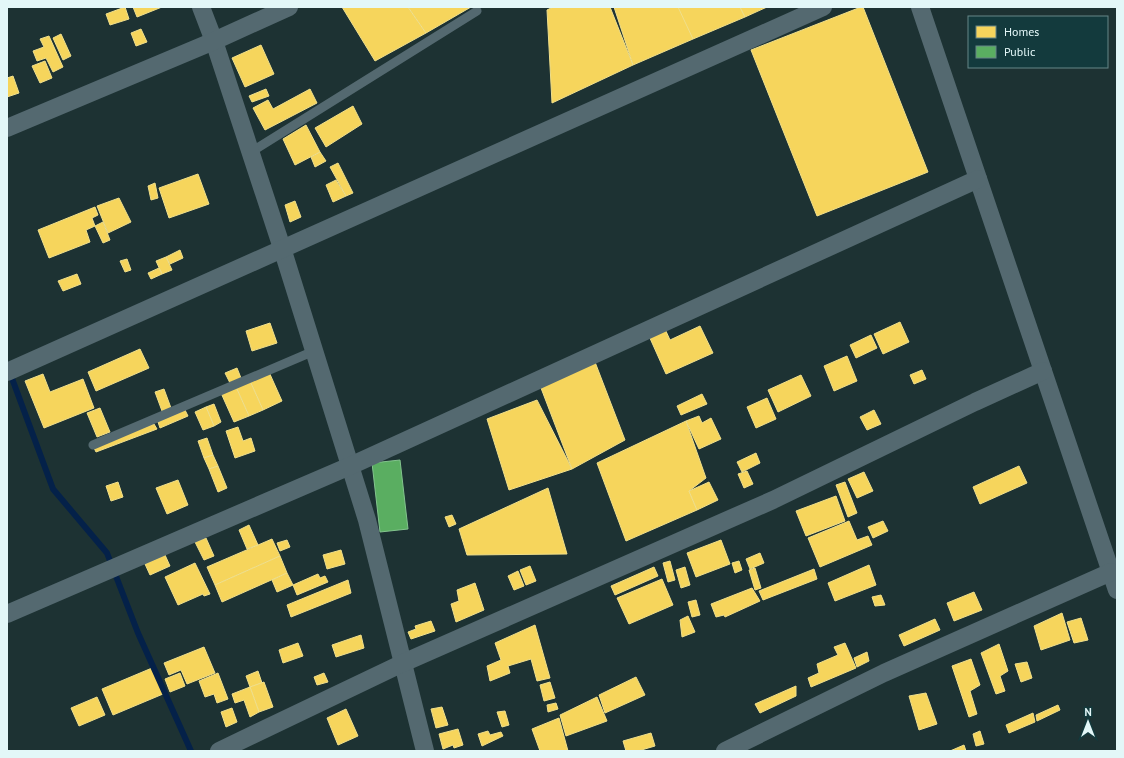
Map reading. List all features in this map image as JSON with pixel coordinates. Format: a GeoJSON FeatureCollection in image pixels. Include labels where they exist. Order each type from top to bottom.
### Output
{"type":"FeatureCollection","features":[{"type":"Feature","properties":{"kind":"street"},"geometry":{"type":"LineString","coordinates":[[201,7],[251,152],[367,520],[426,751]]}},
{"type":"Feature","properties":{"kind":"street"},"geometry":{"type":"LineString","coordinates":[[7,128],[214,42],[289,7]]}},
{"type":"Feature","properties":{"kind":"street"},"geometry":{"type":"LineString","coordinates":[[7,372],[823,7]]}},
{"type":"Feature","properties":{"kind":"street"},"geometry":{"type":"LineString","coordinates":[[920,7],[1117,590]]}},
{"type":"Feature","properties":{"kind":"street"},"geometry":{"type":"LineString","coordinates":[[7,614],[350,466],[978,179]]}},
{"type":"Feature","properties":{"kind":"street"},"geometry":{"type":"LineString","coordinates":[[219,751],[403,663],[773,500],[975,402],[1043,371]]}},
{"type":"Feature","properties":{"kind":"street"},"geometry":{"type":"LineString","coordinates":[[724,751],[884,673],[1111,572]]}},
{"type":"Feature","properties":{"kind":"lane"},"geometry":{"type":"LineString","coordinates":[[251,152],[477,11]]}},
{"type":"Feature","properties":{"kind":"lane"},"geometry":{"type":"LineString","coordinates":[[93,445],[314,351]]}},
{"type":"Feature","properties":{"kind":"building: Homes"},"geometry":{"type":"Polygon","coordinates":[[[125,7],[129,19],[110,25],[106,14],[125,7]]]}},
{"type":"Feature","properties":{"kind":"building: Homes"},"geometry":{"type":"Polygon","coordinates":[[[133,7],[162,7],[137,17],[133,7]]]}},
{"type":"Feature","properties":{"kind":"building: Homes"},"geometry":{"type":"Polygon","coordinates":[[[342,7],[408,7],[426,33],[375,61],[342,7]]]}},
{"type":"Feature","properties":{"kind":"building: Homes"},"geometry":{"type":"Polygon","coordinates":[[[408,7],[471,7],[426,33],[408,7]]]}},
{"type":"Feature","properties":{"kind":"building: Homes"},"geometry":{"type":"Polygon","coordinates":[[[553,7],[610,7],[633,65],[552,103],[547,10],[553,7]]]}},
{"type":"Feature","properties":{"kind":"building: Homes"},"geometry":{"type":"Polygon","coordinates":[[[614,7],[681,7],[693,39],[633,65],[614,7]]]}},
{"type":"Feature","properties":{"kind":"building: Homes"},"geometry":{"type":"Polygon","coordinates":[[[678,7],[740,7],[745,17],[693,39],[678,7]]]}},
{"type":"Feature","properties":{"kind":"building: Homes"},"geometry":{"type":"Polygon","coordinates":[[[740,7],[767,7],[745,17],[740,7]]]}},
{"type":"Feature","properties":{"kind":"building: Homes"},"geometry":{"type":"Polygon","coordinates":[[[863,7],[928,172],[817,216],[751,50],[863,7]]]}},
{"type":"Feature","properties":{"kind":"building: Homes"},"geometry":{"type":"Polygon","coordinates":[[[141,29],[147,42],[136,46],[131,33],[141,29]]]}},
{"type":"Feature","properties":{"kind":"building: Homes"},"geometry":{"type":"Polygon","coordinates":[[[61,34],[71,56],[63,60],[53,38],[61,34]]]}},
{"type":"Feature","properties":{"kind":"building: Homes"},"geometry":{"type":"Polygon","coordinates":[[[49,36],[63,67],[53,72],[46,58],[37,61],[33,51],[44,47],[40,39],[49,36]]]}},
{"type":"Feature","properties":{"kind":"building: Homes"},"geometry":{"type":"Polygon","coordinates":[[[261,45],[274,74],[245,87],[232,58],[261,45]]]}},
{"type":"Feature","properties":{"kind":"building: Homes"},"geometry":{"type":"Polygon","coordinates":[[[45,61],[52,78],[40,83],[32,66],[45,61]]]}},
{"type":"Feature","properties":{"kind":"building: Homes"},"geometry":{"type":"Polygon","coordinates":[[[13,76],[19,93],[7,97],[7,78],[13,76]]]}},
{"type":"Feature","properties":{"kind":"building: Homes"},"geometry":{"type":"Polygon","coordinates":[[[266,89],[269,96],[252,102],[249,96],[266,89]]]}},
{"type":"Feature","properties":{"kind":"building: Homes"},"geometry":{"type":"Polygon","coordinates":[[[310,89],[317,103],[265,130],[253,108],[268,100],[273,109],[310,89]]]}},
{"type":"Feature","properties":{"kind":"building: Homes"},"geometry":{"type":"Polygon","coordinates":[[[353,106],[362,124],[326,147],[315,128],[353,106]]]}},
{"type":"Feature","properties":{"kind":"building: Homes"},"geometry":{"type":"Polygon","coordinates":[[[306,125],[320,152],[295,165],[283,139],[306,125]]]}},
{"type":"Feature","properties":{"kind":"building: Homes"},"geometry":{"type":"Polygon","coordinates":[[[320,152],[326,161],[315,167],[311,157],[320,152]]]}},
{"type":"Feature","properties":{"kind":"building: Homes"},"geometry":{"type":"Polygon","coordinates":[[[338,163],[353,193],[346,196],[330,167],[338,163]]]}},
{"type":"Feature","properties":{"kind":"building: Homes"},"geometry":{"type":"Polygon","coordinates":[[[198,174],[209,204],[169,218],[159,188],[198,174]]]}},
{"type":"Feature","properties":{"kind":"building: Homes"},"geometry":{"type":"Polygon","coordinates":[[[336,180],[346,196],[333,202],[326,185],[336,180]]]}},
{"type":"Feature","properties":{"kind":"building: Homes"},"geometry":{"type":"Polygon","coordinates":[[[155,183],[158,198],[151,200],[148,186],[155,183]]]}},
{"type":"Feature","properties":{"kind":"building: Homes"},"geometry":{"type":"Polygon","coordinates":[[[119,198],[131,222],[108,233],[97,206],[119,198]]]}},
{"type":"Feature","properties":{"kind":"building: Homes"},"geometry":{"type":"Polygon","coordinates":[[[295,201],[301,217],[290,222],[285,205],[295,201]]]}},
{"type":"Feature","properties":{"kind":"building: Homes"},"geometry":{"type":"Polygon","coordinates":[[[95,207],[98,215],[92,218],[95,226],[86,230],[90,242],[49,258],[38,230],[95,207]]]}},
{"type":"Feature","properties":{"kind":"building: Homes"},"geometry":{"type":"Polygon","coordinates":[[[103,222],[110,240],[103,243],[95,226],[103,222]]]}},
{"type":"Feature","properties":{"kind":"building: Homes"},"geometry":{"type":"Polygon","coordinates":[[[180,250],[183,258],[170,264],[166,257],[180,250]]]}},
{"type":"Feature","properties":{"kind":"building: Homes"},"geometry":{"type":"Polygon","coordinates":[[[166,257],[172,270],[162,274],[156,261],[166,257]]]}},
{"type":"Feature","properties":{"kind":"building: Homes"},"geometry":{"type":"Polygon","coordinates":[[[127,259],[131,270],[125,272],[120,261],[127,259]]]}},
{"type":"Feature","properties":{"kind":"building: Homes"},"geometry":{"type":"Polygon","coordinates":[[[159,268],[162,274],[151,279],[148,273],[159,268]]]}},
{"type":"Feature","properties":{"kind":"building: Homes"},"geometry":{"type":"Polygon","coordinates":[[[77,274],[81,284],[63,291],[58,281],[77,274]]]}},
{"type":"Feature","properties":{"kind":"building: Homes"},"geometry":{"type":"Polygon","coordinates":[[[900,322],[909,342],[883,354],[874,334],[900,322]]]}},
{"type":"Feature","properties":{"kind":"building: Homes"},"geometry":{"type":"Polygon","coordinates":[[[270,323],[277,343],[252,351],[246,331],[270,323]]]}},
{"type":"Feature","properties":{"kind":"building: Homes"},"geometry":{"type":"Polygon","coordinates":[[[700,326],[713,353],[666,374],[649,336],[665,329],[670,340],[700,326]]]}},
{"type":"Feature","properties":{"kind":"building: Homes"},"geometry":{"type":"Polygon","coordinates":[[[871,335],[877,348],[856,358],[850,345],[871,335]]]}},
{"type":"Feature","properties":{"kind":"building: Homes"},"geometry":{"type":"Polygon","coordinates":[[[140,349],[149,368],[96,391],[88,372],[140,349]]]}},
{"type":"Feature","properties":{"kind":"building: Homes"},"geometry":{"type":"Polygon","coordinates":[[[847,356],[857,381],[834,391],[824,366],[847,356]]]}},
{"type":"Feature","properties":{"kind":"building: Homes"},"geometry":{"type":"Polygon","coordinates":[[[595,362],[625,440],[572,469],[541,388],[595,362]]]}},
{"type":"Feature","properties":{"kind":"building: Homes"},"geometry":{"type":"Polygon","coordinates":[[[237,368],[241,378],[230,383],[225,373],[237,368]]]}},
{"type":"Feature","properties":{"kind":"building: Homes"},"geometry":{"type":"Polygon","coordinates":[[[922,370],[926,379],[914,384],[910,375],[922,370]]]}},
{"type":"Feature","properties":{"kind":"building: Homes"},"geometry":{"type":"Polygon","coordinates":[[[269,372],[282,401],[263,410],[250,381],[269,372]]]}},
{"type":"Feature","properties":{"kind":"building: Homes"},"geometry":{"type":"Polygon","coordinates":[[[43,374],[50,392],[83,379],[94,408],[44,428],[25,381],[43,374]]]}},
{"type":"Feature","properties":{"kind":"building: Homes"},"geometry":{"type":"Polygon","coordinates":[[[801,375],[811,396],[778,412],[768,390],[801,375]]]}},
{"type":"Feature","properties":{"kind":"building: Homes"},"geometry":{"type":"Polygon","coordinates":[[[250,381],[263,410],[249,416],[236,387],[250,381]]]}},
{"type":"Feature","properties":{"kind":"building: Homes"},"geometry":{"type":"Polygon","coordinates":[[[236,387],[249,416],[234,422],[221,393],[236,387]]]}},
{"type":"Feature","properties":{"kind":"building: Homes"},"geometry":{"type":"Polygon","coordinates":[[[164,389],[171,408],[162,411],[155,392],[164,389]]]}},
{"type":"Feature","properties":{"kind":"building: Homes"},"geometry":{"type":"Polygon","coordinates":[[[702,394],[707,404],[681,415],[677,406],[702,394]]]}},
{"type":"Feature","properties":{"kind":"building: Homes"},"geometry":{"type":"Polygon","coordinates":[[[767,398],[776,419],[756,428],[747,407],[767,398]]]}},
{"type":"Feature","properties":{"kind":"building: Homes"},"geometry":{"type":"Polygon","coordinates":[[[537,400],[572,469],[509,490],[487,419],[537,400]]]}},
{"type":"Feature","properties":{"kind":"building: Homes"},"geometry":{"type":"Polygon","coordinates":[[[214,404],[221,422],[214,426],[206,407],[214,404]]]}},
{"type":"Feature","properties":{"kind":"building: Homes"},"geometry":{"type":"Polygon","coordinates":[[[206,407],[214,426],[203,430],[195,412],[206,407]]]}},
{"type":"Feature","properties":{"kind":"building: Homes"},"geometry":{"type":"Polygon","coordinates":[[[100,408],[110,432],[97,437],[87,413],[100,408]]]}},
{"type":"Feature","properties":{"kind":"building: Homes"},"geometry":{"type":"Polygon","coordinates":[[[185,410],[188,416],[160,428],[158,422],[185,410]]]}},
{"type":"Feature","properties":{"kind":"building: Homes"},"geometry":{"type":"Polygon","coordinates":[[[874,410],[881,424],[867,430],[860,417],[874,410]]]}},
{"type":"Feature","properties":{"kind":"building: Homes"},"geometry":{"type":"Polygon","coordinates":[[[699,416],[702,423],[711,418],[721,439],[699,449],[686,421],[699,416]]]}},
{"type":"Feature","properties":{"kind":"building: Homes"},"geometry":{"type":"Polygon","coordinates":[[[686,421],[706,478],[689,491],[697,510],[626,541],[597,463],[686,421]]]}},
{"type":"Feature","properties":{"kind":"building: Homes"},"geometry":{"type":"Polygon","coordinates":[[[154,424],[157,429],[96,452],[93,446],[154,424]]]}},
{"type":"Feature","properties":{"kind":"building: Homes"},"geometry":{"type":"Polygon","coordinates":[[[238,427],[243,441],[251,438],[255,451],[235,458],[226,431],[238,427]]]}},
{"type":"Feature","properties":{"kind":"building: Homes"},"geometry":{"type":"Polygon","coordinates":[[[207,438],[213,455],[204,458],[198,441],[207,438]]]}},
{"type":"Feature","properties":{"kind":"building: Homes"},"geometry":{"type":"Polygon","coordinates":[[[756,453],[760,463],[742,472],[737,462],[756,453]]]}},
{"type":"Feature","properties":{"kind":"building: Homes"},"geometry":{"type":"Polygon","coordinates":[[[213,455],[218,466],[209,469],[204,458],[213,455]]]}},
{"type":"Feature","properties":{"kind":"building: Homes"},"geometry":{"type":"Polygon","coordinates":[[[218,466],[227,488],[218,492],[209,469],[218,466]]]}},
{"type":"Feature","properties":{"kind":"building: Homes"},"geometry":{"type":"Polygon","coordinates":[[[1019,466],[1027,483],[980,504],[973,487],[1019,466]]]}},
{"type":"Feature","properties":{"kind":"building: Homes"},"geometry":{"type":"Polygon","coordinates":[[[747,471],[753,484],[744,488],[738,474],[747,471]]]}},
{"type":"Feature","properties":{"kind":"building: Homes"},"geometry":{"type":"Polygon","coordinates":[[[864,472],[873,491],[857,498],[848,479],[864,472]]]}},
{"type":"Feature","properties":{"kind":"building: Homes"},"geometry":{"type":"Polygon","coordinates":[[[178,480],[188,505],[167,514],[156,488],[178,480]]]}},
{"type":"Feature","properties":{"kind":"building: Homes"},"geometry":{"type":"Polygon","coordinates":[[[118,482],[123,497],[111,501],[106,486],[118,482]]]}},
{"type":"Feature","properties":{"kind":"building: Homes"},"geometry":{"type":"Polygon","coordinates":[[[709,482],[718,500],[697,510],[689,491],[709,482]]]}},
{"type":"Feature","properties":{"kind":"building: Homes"},"geometry":{"type":"Polygon","coordinates":[[[845,482],[857,513],[848,517],[836,485],[845,482]]]}},
{"type":"Feature","properties":{"kind":"building: Homes"},"geometry":{"type":"Polygon","coordinates":[[[548,488],[567,554],[467,555],[459,529],[548,488]]]}},
{"type":"Feature","properties":{"kind":"building: Homes"},"geometry":{"type":"Polygon","coordinates":[[[836,496],[845,521],[806,536],[796,511],[836,496]]]}},
{"type":"Feature","properties":{"kind":"building: Homes"},"geometry":{"type":"Polygon","coordinates":[[[452,515],[456,524],[449,527],[445,517],[452,515]]]}},
{"type":"Feature","properties":{"kind":"building: Homes"},"geometry":{"type":"Polygon","coordinates":[[[849,521],[857,540],[868,536],[872,545],[820,567],[808,538],[849,521]]]}},
{"type":"Feature","properties":{"kind":"building: Homes"},"geometry":{"type":"Polygon","coordinates":[[[883,521],[888,531],[873,538],[868,527],[883,521]]]}},
{"type":"Feature","properties":{"kind":"building: Homes"},"geometry":{"type":"Polygon","coordinates":[[[249,525],[258,545],[247,549],[239,530],[249,525]]]}},
{"type":"Feature","properties":{"kind":"building: Homes"},"geometry":{"type":"Polygon","coordinates":[[[206,538],[214,556],[204,560],[195,542],[206,538]]]}},
{"type":"Feature","properties":{"kind":"building: Homes"},"geometry":{"type":"Polygon","coordinates":[[[272,539],[280,556],[215,585],[207,567],[272,539]]]}},
{"type":"Feature","properties":{"kind":"building: Homes"},"geometry":{"type":"Polygon","coordinates":[[[287,540],[290,547],[280,551],[277,543],[287,540]]]}},
{"type":"Feature","properties":{"kind":"building: Homes"},"geometry":{"type":"Polygon","coordinates":[[[721,540],[730,564],[696,577],[687,553],[721,540]]]}},
{"type":"Feature","properties":{"kind":"building: Homes"},"geometry":{"type":"Polygon","coordinates":[[[341,550],[345,564],[327,569],[323,555],[341,550]]]}},
{"type":"Feature","properties":{"kind":"building: Homes"},"geometry":{"type":"Polygon","coordinates":[[[760,553],[764,563],[750,569],[746,559],[760,553]]]}},
{"type":"Feature","properties":{"kind":"building: Homes"},"geometry":{"type":"Polygon","coordinates":[[[165,555],[170,566],[150,575],[145,564],[165,555]]]}},
{"type":"Feature","properties":{"kind":"building: Homes"},"geometry":{"type":"Polygon","coordinates":[[[280,556],[287,573],[222,602],[215,585],[280,556]]]}},
{"type":"Feature","properties":{"kind":"building: Homes"},"geometry":{"type":"Polygon","coordinates":[[[670,561],[675,580],[668,582],[663,563],[670,561]]]}},
{"type":"Feature","properties":{"kind":"building: Homes"},"geometry":{"type":"Polygon","coordinates":[[[739,561],[742,570],[735,573],[732,563],[739,561]]]}},
{"type":"Feature","properties":{"kind":"building: Homes"},"geometry":{"type":"Polygon","coordinates":[[[195,563],[210,594],[204,596],[203,594],[178,605],[165,577],[195,563]]]}},
{"type":"Feature","properties":{"kind":"building: Homes"},"geometry":{"type":"Polygon","coordinates":[[[869,565],[876,585],[835,601],[828,583],[869,565]]]}},
{"type":"Feature","properties":{"kind":"building: Homes"},"geometry":{"type":"Polygon","coordinates":[[[530,566],[536,581],[526,585],[520,570],[530,566]]]}},
{"type":"Feature","properties":{"kind":"building: Homes"},"geometry":{"type":"Polygon","coordinates":[[[654,567],[658,576],[615,595],[611,586],[654,567]]]}},
{"type":"Feature","properties":{"kind":"building: Homes"},"geometry":{"type":"Polygon","coordinates":[[[685,567],[690,585],[681,588],[676,570],[685,567]]]}},
{"type":"Feature","properties":{"kind":"building: Homes"},"geometry":{"type":"Polygon","coordinates":[[[755,568],[761,588],[755,590],[749,570],[755,568]]]}},
{"type":"Feature","properties":{"kind":"building: Homes"},"geometry":{"type":"Polygon","coordinates":[[[814,569],[817,579],[763,600],[759,591],[814,569]]]}},
{"type":"Feature","properties":{"kind":"building: Homes"},"geometry":{"type":"Polygon","coordinates":[[[518,571],[524,586],[514,590],[508,576],[518,571]]]}},
{"type":"Feature","properties":{"kind":"building: Homes"},"geometry":{"type":"Polygon","coordinates":[[[287,573],[293,585],[277,592],[272,580],[287,573]]]}},
{"type":"Feature","properties":{"kind":"building: Homes"},"geometry":{"type":"Polygon","coordinates":[[[318,574],[320,578],[325,576],[328,582],[297,595],[293,585],[318,574]]]}},
{"type":"Feature","properties":{"kind":"building: Homes"},"geometry":{"type":"Polygon","coordinates":[[[662,579],[673,605],[629,624],[617,598],[662,579]]]}},
{"type":"Feature","properties":{"kind":"building: Homes"},"geometry":{"type":"Polygon","coordinates":[[[348,580],[351,593],[291,617],[287,605],[348,580]]]}},
{"type":"Feature","properties":{"kind":"building: Homes"},"geometry":{"type":"Polygon","coordinates":[[[475,583],[484,610],[456,622],[451,604],[459,601],[457,590],[475,583]]]}},
{"type":"Feature","properties":{"kind":"building: Homes"},"geometry":{"type":"Polygon","coordinates":[[[752,588],[760,601],[725,617],[724,615],[716,617],[711,604],[752,588]]]}},
{"type":"Feature","properties":{"kind":"building: Homes"},"geometry":{"type":"Polygon","coordinates":[[[974,592],[982,610],[954,621],[947,603],[974,592]]]}},
{"type":"Feature","properties":{"kind":"building: Homes"},"geometry":{"type":"Polygon","coordinates":[[[881,595],[885,605],[875,606],[872,597],[881,595]]]}},
{"type":"Feature","properties":{"kind":"building: Homes"},"geometry":{"type":"Polygon","coordinates":[[[696,600],[700,615],[692,617],[688,602],[696,600]]]}},
{"type":"Feature","properties":{"kind":"building: Homes"},"geometry":{"type":"Polygon","coordinates":[[[1062,613],[1070,640],[1041,650],[1034,626],[1062,613]]]}},
{"type":"Feature","properties":{"kind":"building: Homes"},"geometry":{"type":"Polygon","coordinates":[[[688,616],[695,632],[682,637],[680,620],[688,616]]]}},
{"type":"Feature","properties":{"kind":"building: Homes"},"geometry":{"type":"Polygon","coordinates":[[[1081,618],[1088,640],[1074,643],[1067,622],[1081,618]]]}},
{"type":"Feature","properties":{"kind":"building: Homes"},"geometry":{"type":"Polygon","coordinates":[[[935,619],[940,630],[904,646],[899,635],[935,619]]]}},
{"type":"Feature","properties":{"kind":"building: Homes"},"geometry":{"type":"Polygon","coordinates":[[[431,621],[435,631],[411,639],[408,632],[416,629],[415,626],[431,621]]]}},
{"type":"Feature","properties":{"kind":"building: Homes"},"geometry":{"type":"Polygon","coordinates":[[[535,625],[550,678],[537,681],[531,659],[508,666],[510,673],[490,681],[487,666],[501,660],[495,643],[535,625]]]}},
{"type":"Feature","properties":{"kind":"building: Homes"},"geometry":{"type":"Polygon","coordinates":[[[361,635],[364,648],[336,657],[332,645],[361,635]]]}},
{"type":"Feature","properties":{"kind":"building: Homes"},"geometry":{"type":"Polygon","coordinates":[[[298,643],[303,656],[283,663],[279,650],[298,643]]]}},
{"type":"Feature","properties":{"kind":"building: Homes"},"geometry":{"type":"Polygon","coordinates":[[[845,643],[856,668],[811,687],[808,678],[819,673],[817,664],[838,655],[834,647],[845,643]]]}},
{"type":"Feature","properties":{"kind":"building: Homes"},"geometry":{"type":"Polygon","coordinates":[[[999,644],[1008,671],[1000,676],[1005,691],[996,694],[981,653],[999,644]]]}},
{"type":"Feature","properties":{"kind":"building: Homes"},"geometry":{"type":"Polygon","coordinates":[[[204,647],[215,673],[187,684],[181,670],[169,675],[164,663],[204,647]]]}},
{"type":"Feature","properties":{"kind":"building: Homes"},"geometry":{"type":"Polygon","coordinates":[[[867,652],[869,661],[857,667],[854,658],[867,652]]]}},
{"type":"Feature","properties":{"kind":"building: Homes"},"geometry":{"type":"Polygon","coordinates":[[[971,659],[980,685],[970,691],[977,714],[969,717],[952,666],[971,659]]]}},
{"type":"Feature","properties":{"kind":"building: Homes"},"geometry":{"type":"Polygon","coordinates":[[[1027,662],[1032,678],[1021,682],[1015,664],[1027,662]]]}},
{"type":"Feature","properties":{"kind":"building: Homes"},"geometry":{"type":"Polygon","coordinates":[[[152,668],[163,694],[113,715],[102,689],[152,668]]]}},
{"type":"Feature","properties":{"kind":"building: Homes"},"geometry":{"type":"Polygon","coordinates":[[[258,671],[262,683],[250,687],[246,676],[258,671]]]}},
{"type":"Feature","properties":{"kind":"building: Homes"},"geometry":{"type":"Polygon","coordinates":[[[180,673],[185,686],[170,692],[165,679],[180,673]]]}},
{"type":"Feature","properties":{"kind":"building: Homes"},"geometry":{"type":"Polygon","coordinates":[[[218,673],[228,699],[217,703],[214,694],[205,697],[199,681],[218,673]]]}},
{"type":"Feature","properties":{"kind":"building: Homes"},"geometry":{"type":"Polygon","coordinates":[[[324,673],[328,682],[317,685],[314,677],[324,673]]]}},
{"type":"Feature","properties":{"kind":"building: Homes"},"geometry":{"type":"Polygon","coordinates":[[[636,677],[645,695],[605,713],[599,695],[636,677]]]}},
{"type":"Feature","properties":{"kind":"building: Homes"},"geometry":{"type":"Polygon","coordinates":[[[264,682],[273,707],[259,712],[250,687],[264,682]]]}},
{"type":"Feature","properties":{"kind":"building: Homes"},"geometry":{"type":"Polygon","coordinates":[[[550,682],[555,698],[544,701],[540,685],[550,682]]]}},
{"type":"Feature","properties":{"kind":"building: Homes"},"geometry":{"type":"Polygon","coordinates":[[[796,686],[796,696],[760,713],[755,704],[796,686]]]}},
{"type":"Feature","properties":{"kind":"building: Homes"},"geometry":{"type":"Polygon","coordinates":[[[250,687],[259,712],[250,717],[244,700],[235,703],[232,694],[250,687]]]}},
{"type":"Feature","properties":{"kind":"building: Homes"},"geometry":{"type":"Polygon","coordinates":[[[926,693],[937,724],[919,730],[909,696],[926,693]]]}},
{"type":"Feature","properties":{"kind":"building: Homes"},"geometry":{"type":"Polygon","coordinates":[[[97,697],[105,715],[79,726],[71,708],[97,697]]]}},
{"type":"Feature","properties":{"kind":"building: Homes"},"geometry":{"type":"Polygon","coordinates":[[[597,697],[607,721],[566,736],[560,715],[597,697]]]}},
{"type":"Feature","properties":{"kind":"building: Homes"},"geometry":{"type":"Polygon","coordinates":[[[556,703],[558,709],[548,712],[547,705],[556,703]]]}},
{"type":"Feature","properties":{"kind":"building: Homes"},"geometry":{"type":"Polygon","coordinates":[[[1058,705],[1060,710],[1037,721],[1036,715],[1058,705]]]}},
{"type":"Feature","properties":{"kind":"building: Homes"},"geometry":{"type":"Polygon","coordinates":[[[442,707],[448,725],[436,728],[431,709],[442,707]]]}},
{"type":"Feature","properties":{"kind":"building: Homes"},"geometry":{"type":"Polygon","coordinates":[[[232,708],[237,722],[226,727],[221,712],[232,708]]]}},
{"type":"Feature","properties":{"kind":"building: Homes"},"geometry":{"type":"Polygon","coordinates":[[[346,709],[358,736],[338,745],[327,718],[346,709]]]}},
{"type":"Feature","properties":{"kind":"building: Homes"},"geometry":{"type":"Polygon","coordinates":[[[505,711],[509,725],[502,727],[497,712],[505,711]]]}},
{"type":"Feature","properties":{"kind":"building: Homes"},"geometry":{"type":"Polygon","coordinates":[[[1033,713],[1035,722],[1009,733],[1006,725],[1033,713]]]}},
{"type":"Feature","properties":{"kind":"building: Homes"},"geometry":{"type":"Polygon","coordinates":[[[559,718],[568,751],[540,751],[532,729],[559,718]]]}},
{"type":"Feature","properties":{"kind":"building: Homes"},"geometry":{"type":"Polygon","coordinates":[[[458,729],[463,745],[454,748],[453,745],[443,749],[439,734],[458,729]]]}},
{"type":"Feature","properties":{"kind":"building: Homes"},"geometry":{"type":"Polygon","coordinates":[[[488,731],[490,735],[501,732],[503,736],[482,746],[478,734],[488,731]]]}},
{"type":"Feature","properties":{"kind":"building: Homes"},"geometry":{"type":"Polygon","coordinates":[[[980,731],[984,744],[976,746],[973,734],[980,731]]]}},
{"type":"Feature","properties":{"kind":"building: Homes"},"geometry":{"type":"Polygon","coordinates":[[[651,733],[655,746],[638,751],[626,751],[623,741],[651,733]]]}},
{"type":"Feature","properties":{"kind":"building: Homes"},"geometry":{"type":"Polygon","coordinates":[[[964,745],[966,751],[950,751],[964,745]]]}},
{"type":"Feature","properties":{"kind":"building: Public"},"geometry":{"type":"Polygon","coordinates":[[[400,460],[408,529],[380,532],[372,463],[400,460]]]}},
{"type":"Feature","properties":{"kind":"waterway"},"geometry":{"type":"LineString","coordinates":[[10,373],[53,489],[107,553],[138,633],[191,751]]}}]}
